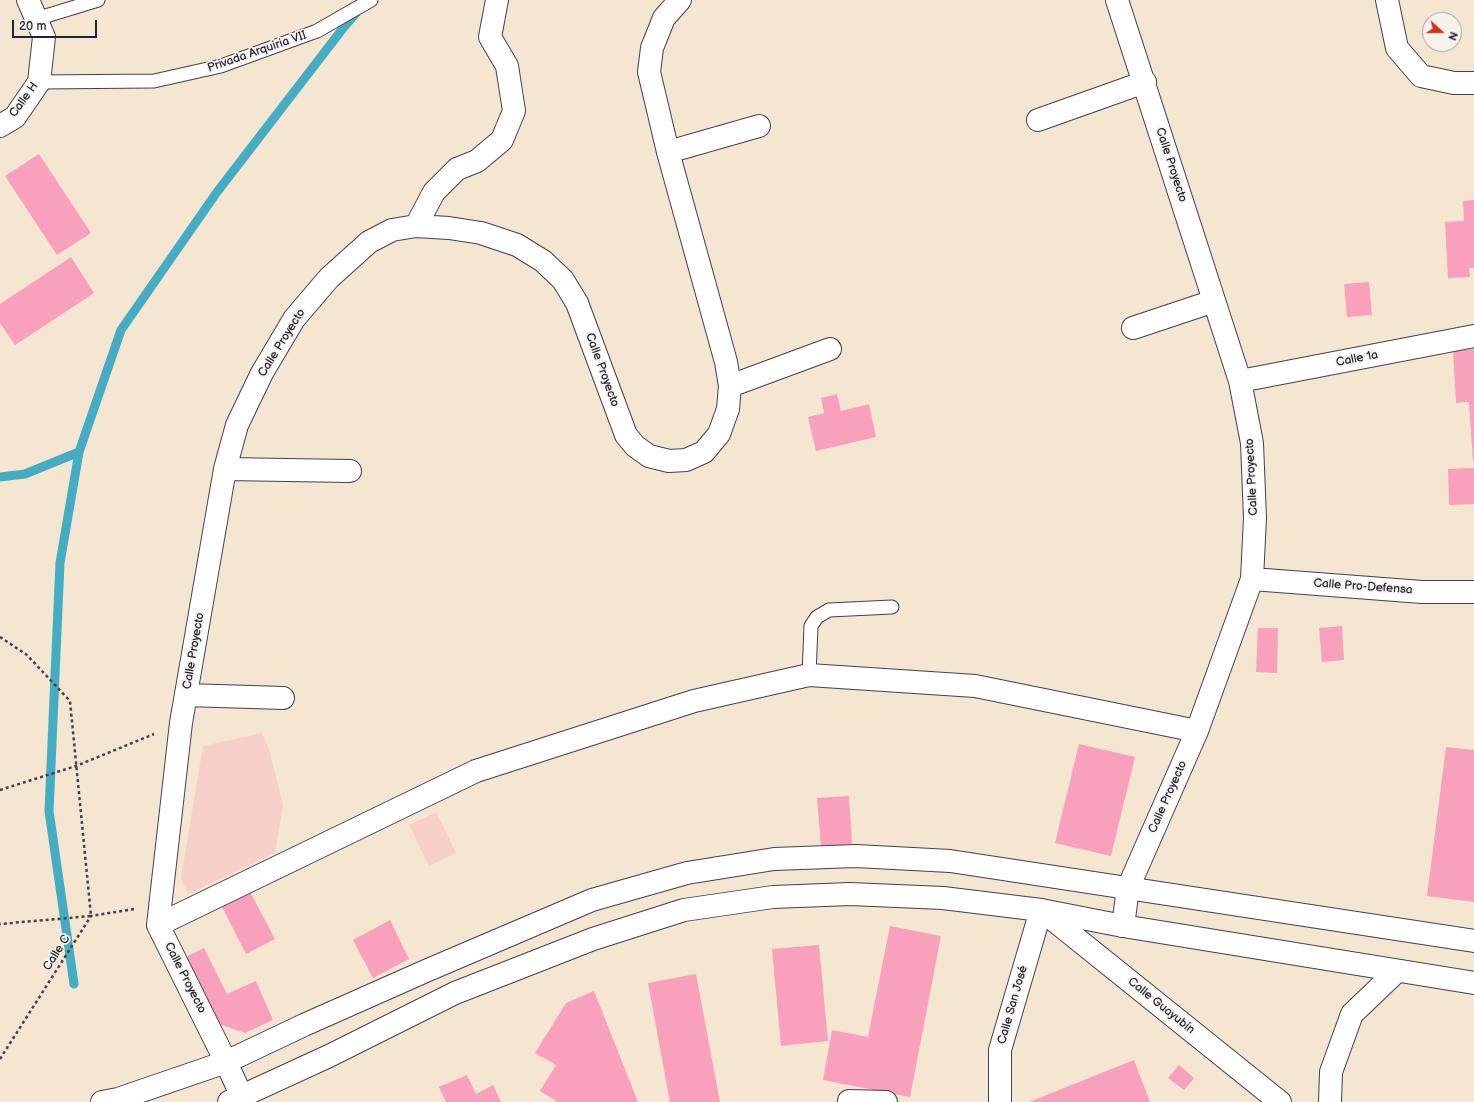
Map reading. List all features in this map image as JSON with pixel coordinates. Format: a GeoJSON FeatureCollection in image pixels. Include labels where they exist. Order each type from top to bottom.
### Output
{"type":"FeatureCollection","features":[{"type":"Feature","properties":{"kind":"street"},"geometry":{"type":"LineString","coordinates":[[416,226],[434,192],[457,169],[477,161],[502,140],[514,111],[507,66],[490,37],[497,0]]}},
{"type":"Feature","properties":{"kind":"street","name":"Calle Proyecto"},"geometry":{"type":"LineString","coordinates":[[236,1099],[226,1062],[159,915],[181,723],[225,469],[238,425],[262,373],[294,319],[329,278],[369,242],[392,230],[416,226],[449,228],[481,233],[517,245],[543,260],[563,280],[577,303],[626,435],[636,446],[650,456],[669,461],[686,460],[704,452],[719,434],[728,409],[730,386],[726,362],[668,152],[649,72],[652,48],[664,18],[680,0]]}},
{"type":"Feature","properties":{"kind":"street","name":"Calle Proyecto"},"geometry":{"type":"LineString","coordinates":[[1117,0],[1240,381],[1252,443],[1254,518],[1252,579],[1197,731],[1128,888],[1123,926]]}},
{"type":"Feature","properties":{"kind":"street"},"geometry":{"type":"LineString","coordinates":[[1387,0],[1397,48],[1421,76],[1454,83],[1474,83]]}},
{"type":"Feature","properties":{"kind":"street","name":"Calle H"},"geometry":{"type":"LineString","coordinates":[[0,126],[15,117],[39,82],[44,37],[32,9]]}},
{"type":"Feature","properties":{"kind":"street"},"geometry":{"type":"LineString","coordinates":[[1038,120],[1144,82]]}},
{"type":"Feature","properties":{"kind":"street"},"geometry":{"type":"LineString","coordinates":[[668,152],[759,126]]}},
{"type":"Feature","properties":{"kind":"street"},"geometry":{"type":"LineString","coordinates":[[1133,328],[1214,301]]}},
{"type":"Feature","properties":{"kind":"street","name":"Calle 1a"},"geometry":{"type":"LineString","coordinates":[[1240,381],[1474,336]]}},
{"type":"Feature","properties":{"kind":"street"},"geometry":{"type":"LineString","coordinates":[[730,386],[830,349]]}},
{"type":"Feature","properties":{"kind":"street"},"geometry":{"type":"LineString","coordinates":[[225,469],[350,471]]}},
{"type":"Feature","properties":{"kind":"street","name":"Calle Pro-Defensa"},"geometry":{"type":"LineString","coordinates":[[1252,579],[1422,592],[1474,592]]}},
{"type":"Feature","properties":{"kind":"street"},"geometry":{"type":"LineString","coordinates":[[159,915],[476,771],[694,701],[809,675],[975,686],[1197,731]]}},
{"type":"Feature","properties":{"kind":"street"},"geometry":{"type":"LineString","coordinates":[[186,695],[283,698]]}},
{"type":"Feature","properties":{"kind":"street"},"geometry":{"type":"LineString","coordinates":[[102,1102],[118,1099],[226,1062],[304,1025],[592,900],[687,873],[774,859],[856,856],[950,861],[1474,941]]}},
{"type":"Feature","properties":{"kind":"street"},"geometry":{"type":"LineString","coordinates":[[236,1099],[329,1056],[455,993],[593,939],[684,910],[773,897],[850,894],[942,898],[1041,910],[1123,926],[1474,983]]}},
{"type":"Feature","properties":{"kind":"street","name":"Calle San José"},"geometry":{"type":"LineString","coordinates":[[1000,1102],[1000,1050],[1041,910]]}},
{"type":"Feature","properties":{"kind":"street","name":"Calle Guayubín"},"geometry":{"type":"LineString","coordinates":[[1041,910],[1280,1102]]}},
{"type":"Feature","properties":{"kind":"street"},"geometry":{"type":"LineString","coordinates":[[1330,1102],[1330,1072],[1352,1014],[1397,971]]}},
{"type":"Feature","properties":{"kind":"street"},"geometry":{"type":"LineString","coordinates":[[849,1101],[886,1102]]}},
{"type":"Feature","properties":{"kind":"lane"},"geometry":{"type":"LineString","coordinates":[[32,9],[98,0]]}},
{"type":"Feature","properties":{"kind":"lane","name":"Privada Arquiria VII"},"geometry":{"type":"LineString","coordinates":[[39,82],[154,81],[221,66],[317,31],[371,0]]}},
{"type":"Feature","properties":{"kind":"lane"},"geometry":{"type":"LineString","coordinates":[[809,675],[811,626],[817,617],[829,610],[892,607]]}},
{"type":"Feature","properties":{"kind":"path"},"geometry":{"type":"LineString","coordinates":[[0,637],[27,655],[70,701],[91,916]]}},
{"type":"Feature","properties":{"kind":"path"},"geometry":{"type":"LineString","coordinates":[[0,790],[76,766],[181,723]]}},
{"type":"Feature","properties":{"kind":"path"},"geometry":{"type":"LineString","coordinates":[[0,924],[91,916],[159,915]]}},
{"type":"Feature","properties":{"kind":"path","name":"Calle C"},"geometry":{"type":"LineString","coordinates":[[0,1059],[91,916]]}},
{"type":"Feature","properties":{"kind":"shaded area"},"geometry":{"type":"Polygon","coordinates":[[[262,733],[269,749],[283,805],[275,853],[188,894],[181,878],[203,746],[262,733]]]}},
{"type":"Feature","properties":{"kind":"shaded area"},"geometry":{"type":"Polygon","coordinates":[[[436,812],[456,853],[429,866],[409,825],[436,812]]]}},
{"type":"Feature","properties":{"kind":"building"},"geometry":{"type":"Polygon","coordinates":[[[39,154],[91,233],[57,255],[5,176],[39,154]]]}},
{"type":"Feature","properties":{"kind":"building"},"geometry":{"type":"Polygon","coordinates":[[[1474,200],[1474,268],[1469,268],[1470,277],[1448,278],[1445,222],[1464,221],[1463,201],[1474,200]]]}},
{"type":"Feature","properties":{"kind":"building"},"geometry":{"type":"Polygon","coordinates":[[[71,257],[94,293],[15,345],[0,323],[0,304],[71,257]]]}},
{"type":"Feature","properties":{"kind":"building"},"geometry":{"type":"Polygon","coordinates":[[[1369,282],[1372,315],[1347,317],[1344,284],[1369,282]]]}},
{"type":"Feature","properties":{"kind":"building"},"geometry":{"type":"Polygon","coordinates":[[[1474,349],[1473,461],[1469,402],[1456,403],[1453,351],[1474,349]]]}},
{"type":"Feature","properties":{"kind":"building"},"geometry":{"type":"Polygon","coordinates":[[[837,394],[841,411],[869,404],[876,437],[816,451],[808,417],[824,413],[821,398],[837,394]]]}},
{"type":"Feature","properties":{"kind":"building"},"geometry":{"type":"Polygon","coordinates":[[[1474,468],[1474,504],[1449,505],[1448,469],[1474,468]]]}},
{"type":"Feature","properties":{"kind":"building"},"geometry":{"type":"Polygon","coordinates":[[[1342,626],[1344,660],[1322,662],[1319,628],[1342,626]]]}},
{"type":"Feature","properties":{"kind":"building"},"geometry":{"type":"Polygon","coordinates":[[[1258,628],[1278,628],[1277,673],[1256,672],[1258,628]]]}},
{"type":"Feature","properties":{"kind":"building"},"geometry":{"type":"Polygon","coordinates":[[[1079,744],[1135,757],[1111,856],[1055,843],[1079,744]]]}},
{"type":"Feature","properties":{"kind":"building"},"geometry":{"type":"Polygon","coordinates":[[[1446,747],[1474,750],[1474,902],[1427,896],[1446,747]]]}},
{"type":"Feature","properties":{"kind":"building"},"geometry":{"type":"Polygon","coordinates":[[[849,796],[852,844],[821,847],[817,798],[849,796]]]}},
{"type":"Feature","properties":{"kind":"building"},"geometry":{"type":"Polygon","coordinates":[[[250,892],[275,939],[246,954],[222,907],[250,892]]]}},
{"type":"Feature","properties":{"kind":"building"},"geometry":{"type":"Polygon","coordinates":[[[390,920],[409,959],[373,978],[353,940],[390,920]]]}},
{"type":"Feature","properties":{"kind":"building"},"geometry":{"type":"Polygon","coordinates":[[[890,926],[941,936],[910,1097],[823,1080],[832,1030],[868,1037],[890,926]]]}},
{"type":"Feature","properties":{"kind":"building"},"geometry":{"type":"Polygon","coordinates":[[[819,945],[828,1041],[781,1046],[772,949],[819,945]]]}},
{"type":"Feature","properties":{"kind":"building"},"geometry":{"type":"Polygon","coordinates":[[[204,948],[227,994],[256,981],[273,1020],[245,1033],[216,1023],[184,958],[204,948]]]}},
{"type":"Feature","properties":{"kind":"building"},"geometry":{"type":"Polygon","coordinates":[[[696,974],[720,1102],[670,1102],[648,983],[696,974]]]}},
{"type":"Feature","properties":{"kind":"building"},"geometry":{"type":"Polygon","coordinates":[[[594,991],[638,1102],[558,1102],[540,1091],[556,1065],[535,1053],[566,1003],[594,991]]]}},
{"type":"Feature","properties":{"kind":"building"},"geometry":{"type":"Polygon","coordinates":[[[1134,1060],[1150,1102],[1029,1102],[1134,1060]]]}},
{"type":"Feature","properties":{"kind":"building"},"geometry":{"type":"Polygon","coordinates":[[[1179,1065],[1194,1078],[1184,1090],[1168,1078],[1179,1065]]]}},
{"type":"Feature","properties":{"kind":"building"},"geometry":{"type":"Polygon","coordinates":[[[467,1075],[476,1094],[493,1085],[501,1102],[446,1102],[439,1087],[467,1075]]]}},
{"type":"Feature","properties":{"kind":"waterway"},"geometry":{"type":"LineString","coordinates":[[74,984],[49,811],[60,563],[79,452],[121,330],[217,192],[357,12]]}},
{"type":"Feature","properties":{"kind":"waterway"},"geometry":{"type":"LineString","coordinates":[[0,477],[25,474],[79,452]]}}]}
